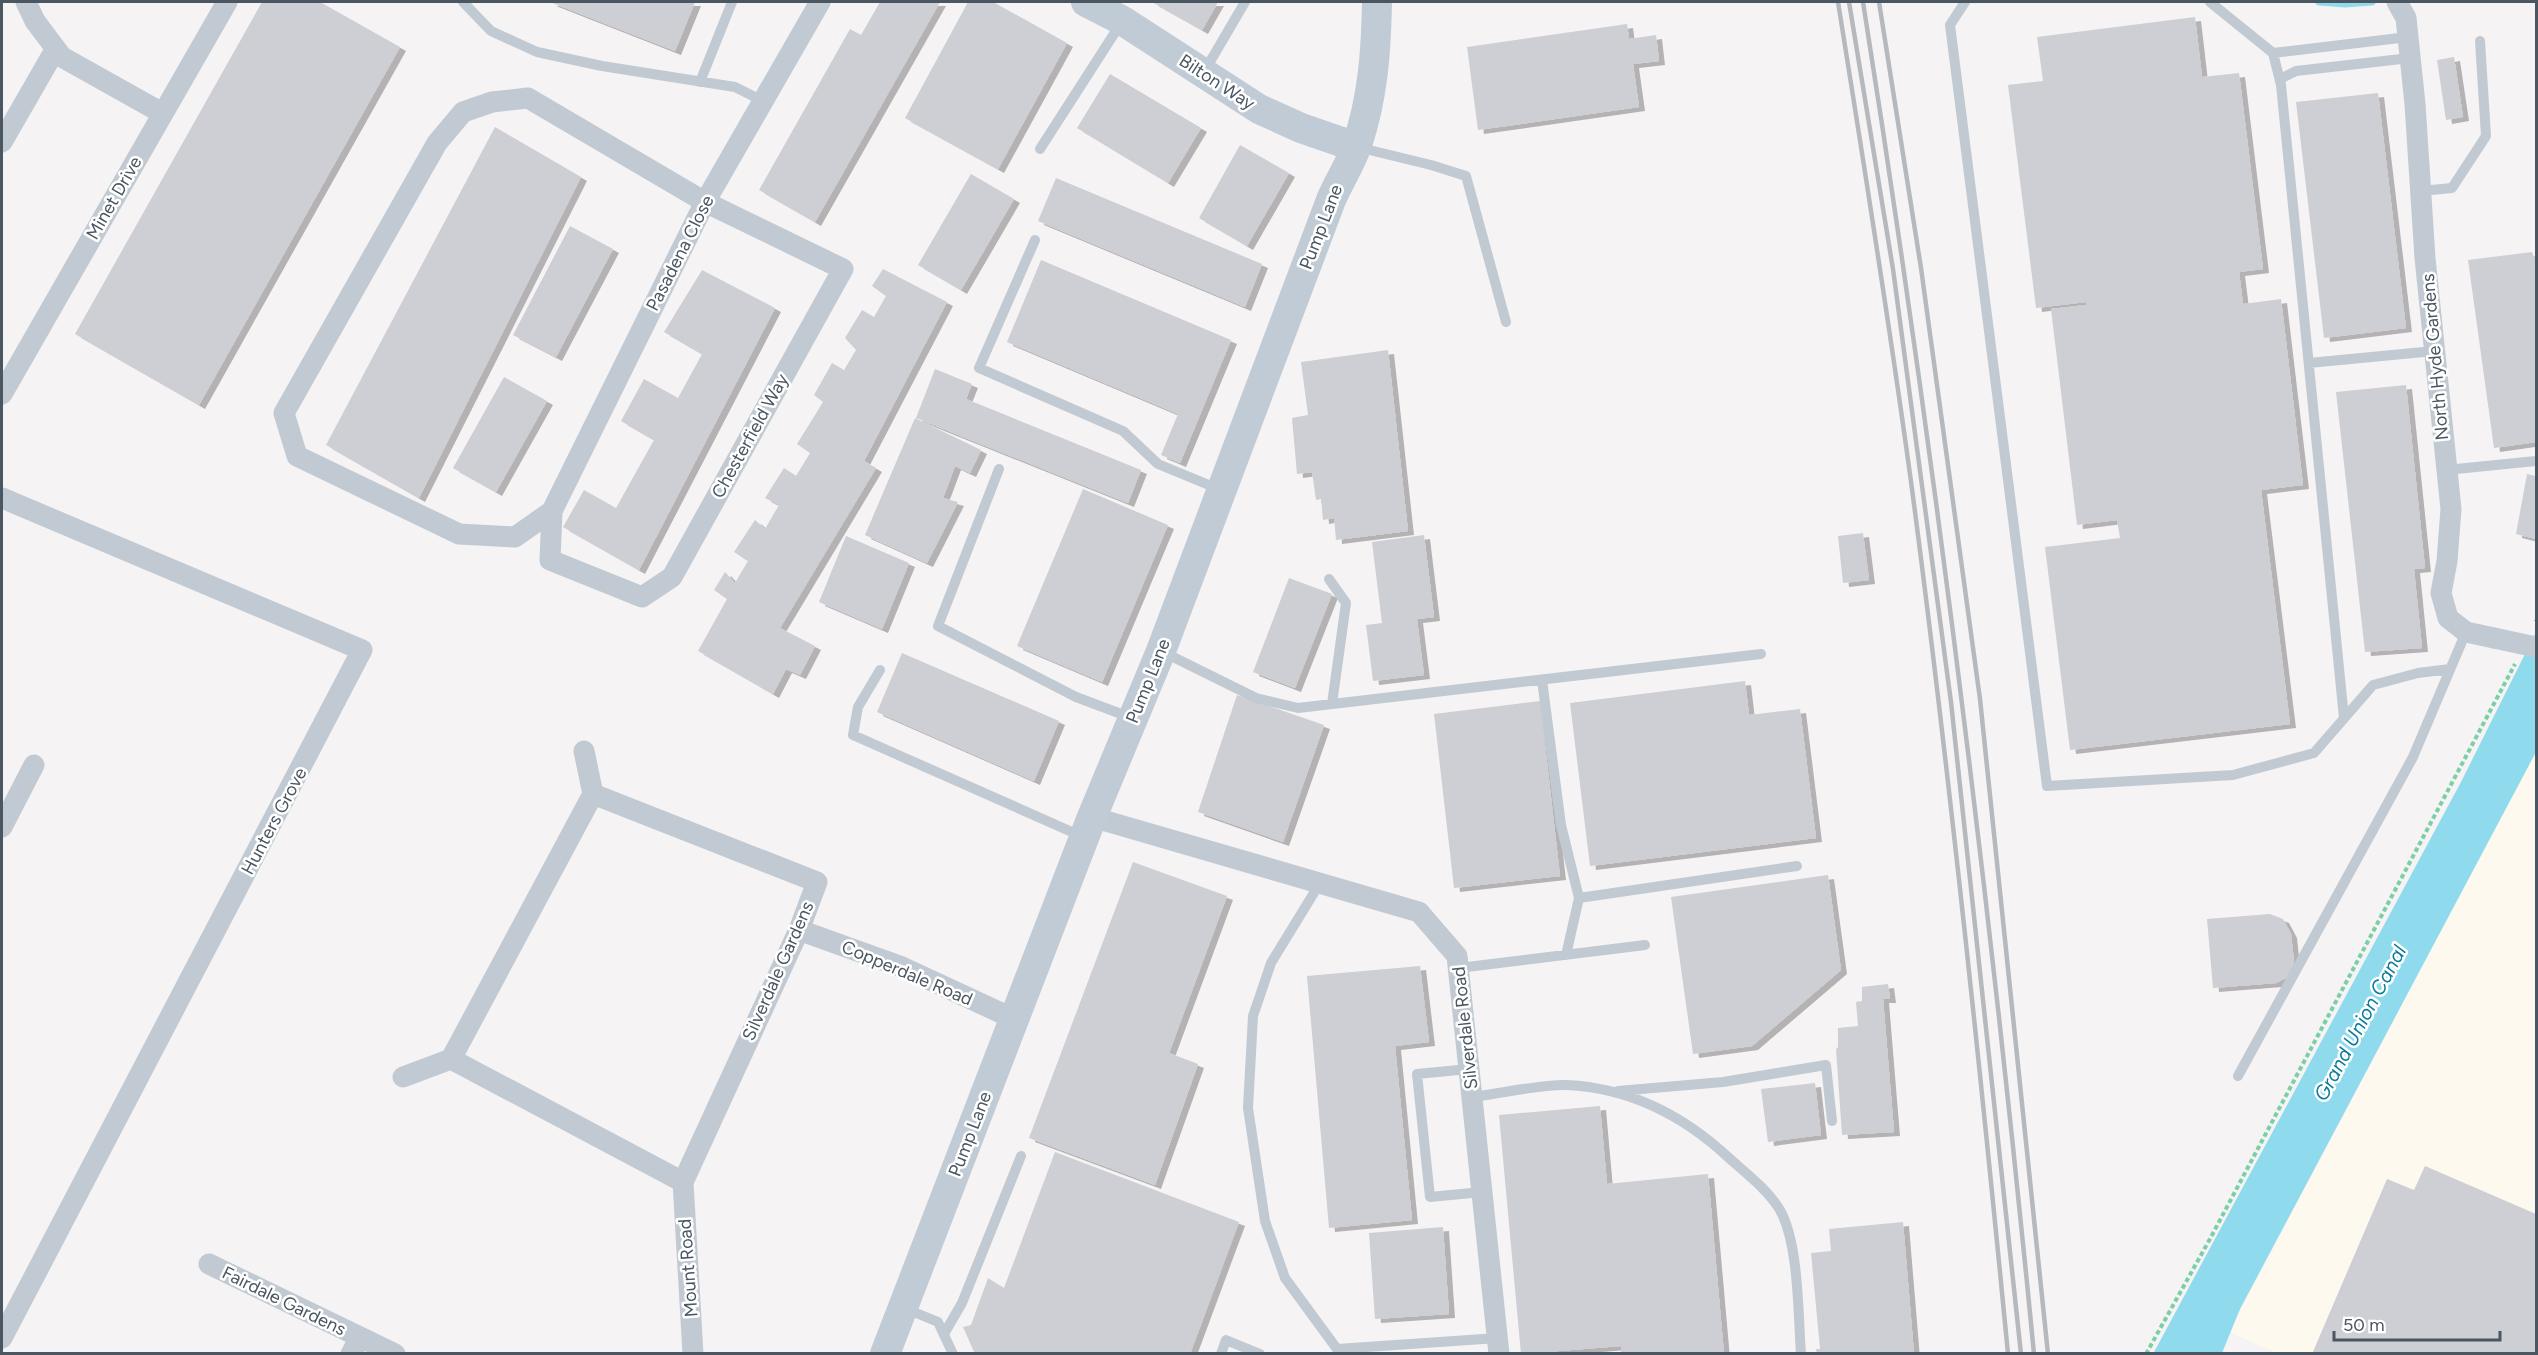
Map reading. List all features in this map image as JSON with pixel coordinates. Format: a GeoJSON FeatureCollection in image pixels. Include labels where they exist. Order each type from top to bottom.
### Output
{"type":"FeatureCollection","features":[{"type":"Feature","properties":{"kind":"street"},"geometry":{"type":"LineString","coordinates":[[26,2],[35,21],[55,50],[72,64],[162,113]]}},
{"type":"Feature","properties":{"kind":"street","name":"Minet Drive"},"geometry":{"type":"LineString","coordinates":[[2,394],[227,2]]}},
{"type":"Feature","properties":{"kind":"street","name":"Pasadena Close"},"geometry":{"type":"LineString","coordinates":[[552,511],[705,202],[820,2]]}},
{"type":"Feature","properties":{"kind":"street","name":"Bilton Way"},"geometry":{"type":"LineString","coordinates":[[1086,2],[1123,21],[1259,109],[1301,128],[1356,147]]}},
{"type":"Feature","properties":{"kind":"street","name":"Pump Lane"},"geometry":{"type":"LineString","coordinates":[[885,1353],[1088,827],[1161,651],[1335,190],[1356,147],[1374,78],[1377,2]]}},
{"type":"Feature","properties":{"kind":"street","name":"North Hyde Gardens"},"geometry":{"type":"LineString","coordinates":[[2404,19],[2410,58],[2434,351],[2451,508],[2447,561],[2441,593],[2448,618],[2466,632]]}},
{"type":"Feature","properties":{"kind":"street"},"geometry":{"type":"LineString","coordinates":[[2,142],[55,50]]}},
{"type":"Feature","properties":{"kind":"street"},"geometry":{"type":"LineString","coordinates":[[552,511],[515,537],[459,534],[297,456],[284,413],[438,143],[464,112],[492,102],[528,98],[705,202]]}},
{"type":"Feature","properties":{"kind":"street","name":"Chesterfield Way"},"geometry":{"type":"LineString","coordinates":[[552,511],[550,560],[642,597],[672,577],[843,269],[705,202]]}},
{"type":"Feature","properties":{"kind":"street","name":"Hunters Grove"},"geometry":{"type":"LineString","coordinates":[[2,498],[362,650],[8,1309],[2,1338]]}},
{"type":"Feature","properties":{"kind":"street"},"geometry":{"type":"LineString","coordinates":[[2466,632],[2536,647]]}},
{"type":"Feature","properties":{"kind":"street"},"geometry":{"type":"LineString","coordinates":[[403,1077],[451,1059],[593,794],[584,751]]}},
{"type":"Feature","properties":{"kind":"street"},"geometry":{"type":"LineString","coordinates":[[2,827],[34,765]]}},
{"type":"Feature","properties":{"kind":"street","name":"Silverdale Gardens"},"geometry":{"type":"LineString","coordinates":[[593,794],[817,882],[799,930],[683,1182]]}},
{"type":"Feature","properties":{"kind":"street","name":"Silverdale Road"},"geometry":{"type":"LineString","coordinates":[[1088,827],[1320,883],[1419,912],[1457,956],[1498,1346]]}},
{"type":"Feature","properties":{"kind":"street","name":"Copperdale Road"},"geometry":{"type":"LineString","coordinates":[[799,930],[902,967],[1014,1019]]}},
{"type":"Feature","properties":{"kind":"street"},"geometry":{"type":"LineString","coordinates":[[451,1059],[683,1182]]}},
{"type":"Feature","properties":{"kind":"street","name":"Mount Road"},"geometry":{"type":"LineString","coordinates":[[683,1182],[693,1353]]}},
{"type":"Feature","properties":{"kind":"street","name":"Fairdale Gardens"},"geometry":{"type":"LineString","coordinates":[[209,1264],[356,1345],[395,1353]]}},
{"type":"Feature","properties":{"kind":"lane"},"geometry":{"type":"LineString","coordinates":[[463,2],[491,31],[537,52],[602,66],[735,87],[763,101]]}},
{"type":"Feature","properties":{"kind":"lane"},"geometry":{"type":"LineString","coordinates":[[700,82],[732,2]]}},
{"type":"Feature","properties":{"kind":"lane"},"geometry":{"type":"LineString","coordinates":[[1203,72],[1245,2]]}},
{"type":"Feature","properties":{"kind":"lane"},"geometry":{"type":"LineString","coordinates":[[1965,2],[1950,26],[2047,786],[2233,775],[2314,753],[2373,685],[2418,673],[2450,669]]}},
{"type":"Feature","properties":{"kind":"lane"},"geometry":{"type":"LineString","coordinates":[[2210,2],[2273,52],[2280,79],[2344,718]]}},
{"type":"Feature","properties":{"kind":"lane"},"geometry":{"type":"LineString","coordinates":[[2273,52],[2404,19]]}},
{"type":"Feature","properties":{"kind":"lane"},"geometry":{"type":"LineString","coordinates":[[1040,149],[1123,21]]}},
{"type":"Feature","properties":{"kind":"lane"},"geometry":{"type":"LineString","coordinates":[[2421,191],[2452,188],[2486,136],[2480,41]]}},
{"type":"Feature","properties":{"kind":"lane"},"geometry":{"type":"LineString","coordinates":[[2280,79],[2296,71],[2410,58]]}},
{"type":"Feature","properties":{"kind":"lane"},"geometry":{"type":"LineString","coordinates":[[1356,147],[1466,176],[1506,322]]}},
{"type":"Feature","properties":{"kind":"lane"},"geometry":{"type":"LineString","coordinates":[[1035,240],[979,368],[1123,431],[1158,464],[1221,490]]}},
{"type":"Feature","properties":{"kind":"lane"},"geometry":{"type":"LineString","coordinates":[[2309,363],[2434,351]]}},
{"type":"Feature","properties":{"kind":"lane"},"geometry":{"type":"LineString","coordinates":[[2446,470],[2536,461]]}},
{"type":"Feature","properties":{"kind":"lane"},"geometry":{"type":"LineString","coordinates":[[999,469],[938,626],[1069,693],[1133,718]]}},
{"type":"Feature","properties":{"kind":"lane"},"geometry":{"type":"LineString","coordinates":[[1329,579],[1346,603],[1332,704]]}},
{"type":"Feature","properties":{"kind":"lane"},"geometry":{"type":"LineString","coordinates":[[2238,1076],[2413,757],[2466,632]]}},
{"type":"Feature","properties":{"kind":"lane"},"geometry":{"type":"LineString","coordinates":[[1161,651],[1256,698],[1298,708],[1761,654]]}},
{"type":"Feature","properties":{"kind":"lane"},"geometry":{"type":"LineString","coordinates":[[880,670],[858,707],[853,735],[1088,827]]}},
{"type":"Feature","properties":{"kind":"lane"},"geometry":{"type":"LineString","coordinates":[[1542,680],[1561,825],[1579,898],[1566,955]]}},
{"type":"Feature","properties":{"kind":"lane"},"geometry":{"type":"LineString","coordinates":[[1579,898],[1797,866]]}},
{"type":"Feature","properties":{"kind":"lane"},"geometry":{"type":"LineString","coordinates":[[1320,883],[1271,963],[1253,1016],[1248,1108],[1265,1221],[1285,1278],[1337,1349],[1498,1346]]}},
{"type":"Feature","properties":{"kind":"lane"},"geometry":{"type":"LineString","coordinates":[[1459,968],[1645,945]]}},
{"type":"Feature","properties":{"kind":"lane"},"geometry":{"type":"LineString","coordinates":[[1472,1097],[1565,1085],[1615,1091],[1723,1082],[1826,1065],[1832,1121]]}},
{"type":"Feature","properties":{"kind":"lane"},"geometry":{"type":"LineString","coordinates":[[1469,1069],[1417,1074],[1430,1197],[1482,1192]]}},
{"type":"Feature","properties":{"kind":"lane"},"geometry":{"type":"LineString","coordinates":[[1615,1091],[1664,1110],[1714,1144],[1765,1191],[1780,1211],[1792,1245],[1801,1353]]}},
{"type":"Feature","properties":{"kind":"lane"},"geometry":{"type":"LineString","coordinates":[[944,1334],[962,1303],[1021,1156]]}},
{"type":"Feature","properties":{"kind":"lane"},"geometry":{"type":"LineString","coordinates":[[904,1308],[938,1322],[953,1353]]}},
{"type":"Feature","properties":{"kind":"lane"},"geometry":{"type":"LineString","coordinates":[[1221,1353],[1226,1340],[1260,1353]]}},
{"type":"Feature","properties":{"kind":"path"},"geometry":{"type":"LineString","coordinates":[[2146,1353],[2217,1226],[2515,664]]}},
{"type":"Feature","properties":{"kind":"shaded area"},"geometry":{"type":"Polygon","coordinates":[[[2536,752],[2536,1353],[2277,1353],[2229,1332],[2536,752]]]}},
{"type":"Feature","properties":{"kind":"water","name":"Grand Union Canal"},"geometry":{"type":"Polygon","coordinates":[[[2536,632],[2536,752],[2240,1309],[2222,1353],[2153,1354],[2461,782],[2536,632]]]}},
{"type":"Feature","properties":{"kind":"building"},"geometry":{"type":"Polygon","coordinates":[[[262,2],[320,2],[400,47],[199,405],[75,334],[262,2]]]}},
{"type":"Feature","properties":{"kind":"building"},"geometry":{"type":"Polygon","coordinates":[[[550,2],[695,2],[675,51],[550,2]]]}},
{"type":"Feature","properties":{"kind":"building"},"geometry":{"type":"Polygon","coordinates":[[[880,2],[940,2],[815,222],[759,190],[850,29],[861,35],[880,2]]]}},
{"type":"Feature","properties":{"kind":"building"},"geometry":{"type":"Polygon","coordinates":[[[968,2],[993,2],[1067,43],[998,169],[905,118],[968,2]]]}},
{"type":"Feature","properties":{"kind":"building"},"geometry":{"type":"Polygon","coordinates":[[[1152,2],[1218,2],[1202,30],[1152,2]]]}},
{"type":"Feature","properties":{"kind":"building"},"geometry":{"type":"Polygon","coordinates":[[[2195,17],[2202,77],[2239,73],[2263,269],[2239,272],[2243,304],[2281,299],[2303,485],[2261,490],[2290,724],[2070,750],[2045,547],[2120,538],[2117,520],[2077,525],[2051,309],[2086,305],[2086,302],[2036,308],[2008,85],[2043,81],[2037,37],[2195,17]]]}},
{"type":"Feature","properties":{"kind":"building"},"geometry":{"type":"Polygon","coordinates":[[[1627,24],[1629,39],[1656,35],[1659,61],[1633,64],[1639,107],[1478,130],[1467,47],[1627,24]]]}},
{"type":"Feature","properties":{"kind":"building"},"geometry":{"type":"Polygon","coordinates":[[[2454,57],[2463,117],[2446,120],[2437,60],[2454,57]]]}},
{"type":"Feature","properties":{"kind":"building"},"geometry":{"type":"Polygon","coordinates":[[[1110,74],[1201,128],[1168,183],[1077,128],[1110,74]]]}},
{"type":"Feature","properties":{"kind":"building"},"geometry":{"type":"Polygon","coordinates":[[[2378,93],[2406,328],[2324,338],[2296,102],[2378,93]]]}},
{"type":"Feature","properties":{"kind":"building"},"geometry":{"type":"Polygon","coordinates":[[[495,127],[581,177],[419,498],[326,445],[495,127]]]}},
{"type":"Feature","properties":{"kind":"building"},"geometry":{"type":"Polygon","coordinates":[[[1240,145],[1289,173],[1247,246],[1199,218],[1240,145]]]}},
{"type":"Feature","properties":{"kind":"building"},"geometry":{"type":"Polygon","coordinates":[[[971,174],[1014,199],[961,290],[918,265],[971,174]]]}},
{"type":"Feature","properties":{"kind":"building"},"geometry":{"type":"Polygon","coordinates":[[[1056,178],[1262,264],[1245,307],[1038,221],[1056,178]]]}},
{"type":"Feature","properties":{"kind":"building"},"geometry":{"type":"Polygon","coordinates":[[[570,226],[613,249],[556,357],[513,335],[570,226]]]}},
{"type":"Feature","properties":{"kind":"building"},"geometry":{"type":"Polygon","coordinates":[[[2532,252],[2536,263],[2536,442],[2494,448],[2468,260],[2532,252]]]}},
{"type":"Feature","properties":{"kind":"building"},"geometry":{"type":"Polygon","coordinates":[[[1041,260],[1231,340],[1180,463],[1161,455],[1178,414],[1007,342],[1041,260]]]}},
{"type":"Feature","properties":{"kind":"building"},"geometry":{"type":"Polygon","coordinates":[[[883,269],[947,302],[864,461],[876,468],[780,628],[815,646],[800,675],[786,669],[773,694],[698,651],[727,599],[714,590],[725,572],[735,583],[748,561],[734,552],[755,520],[765,529],[779,505],[765,498],[784,468],[796,476],[810,453],[797,444],[823,402],[814,395],[832,363],[844,370],[856,350],[845,338],[862,310],[874,317],[886,296],[872,286],[883,269]]]}},
{"type":"Feature","properties":{"kind":"building"},"geometry":{"type":"Polygon","coordinates":[[[702,270],[775,308],[639,570],[563,527],[584,490],[616,508],[654,440],[621,421],[644,379],[678,398],[702,354],[664,332],[702,270]]]}},
{"type":"Feature","properties":{"kind":"building"},"geometry":{"type":"Polygon","coordinates":[[[1388,350],[1408,531],[1336,540],[1334,518],[1323,520],[1321,499],[1316,500],[1312,472],[1297,474],[1292,418],[1308,415],[1301,362],[1388,350]]]}},
{"type":"Feature","properties":{"kind":"building"},"geometry":{"type":"Polygon","coordinates":[[[935,369],[972,384],[966,399],[1141,470],[1128,503],[916,418],[935,369]]]}},
{"type":"Feature","properties":{"kind":"building"},"geometry":{"type":"Polygon","coordinates":[[[504,377],[547,401],[496,492],[453,468],[504,377]]]}},
{"type":"Feature","properties":{"kind":"building"},"geometry":{"type":"Polygon","coordinates":[[[2406,385],[2425,568],[2414,569],[2422,648],[2365,652],[2336,392],[2406,385]]]}},
{"type":"Feature","properties":{"kind":"building"},"geometry":{"type":"Polygon","coordinates":[[[915,418],[981,450],[970,473],[955,466],[943,498],[958,502],[927,563],[865,535],[915,418]]]}},
{"type":"Feature","properties":{"kind":"building"},"geometry":{"type":"Polygon","coordinates":[[[2527,474],[2536,476],[2536,539],[2516,534],[2527,474]]]}},
{"type":"Feature","properties":{"kind":"building"},"geometry":{"type":"Polygon","coordinates":[[[1083,489],[1168,525],[1102,682],[1017,646],[1083,489]]]}},
{"type":"Feature","properties":{"kind":"building"},"geometry":{"type":"Polygon","coordinates":[[[1863,533],[1869,580],[1843,583],[1838,536],[1863,533]]]}},
{"type":"Feature","properties":{"kind":"building"},"geometry":{"type":"Polygon","coordinates":[[[1424,535],[1434,617],[1417,619],[1424,675],[1373,681],[1366,625],[1382,623],[1372,542],[1424,535]]]}},
{"type":"Feature","properties":{"kind":"building"},"geometry":{"type":"Polygon","coordinates":[[[846,536],[909,563],[882,629],[819,602],[846,536]]]}},
{"type":"Feature","properties":{"kind":"building"},"geometry":{"type":"Polygon","coordinates":[[[1289,578],[1332,594],[1295,688],[1253,672],[1289,578]]]}},
{"type":"Feature","properties":{"kind":"building"},"geometry":{"type":"Polygon","coordinates":[[[902,653],[1059,721],[1034,781],[877,712],[902,653]]]}},
{"type":"Feature","properties":{"kind":"building"},"geometry":{"type":"Polygon","coordinates":[[[1745,681],[1749,715],[1800,709],[1816,838],[1590,866],[1570,703],[1745,681]]]}},
{"type":"Feature","properties":{"kind":"building"},"geometry":{"type":"Polygon","coordinates":[[[1237,695],[1324,725],[1283,842],[1198,812],[1237,695]]]}},
{"type":"Feature","properties":{"kind":"building"},"geometry":{"type":"Polygon","coordinates":[[[1540,701],[1560,876],[1454,888],[1434,714],[1540,701]]]}},
{"type":"Feature","properties":{"kind":"building"},"geometry":{"type":"Polygon","coordinates":[[[1133,862],[1227,896],[1169,1053],[1198,1064],[1155,1185],[1029,1138],[1133,862]]]}},
{"type":"Feature","properties":{"kind":"building"},"geometry":{"type":"Polygon","coordinates":[[[1828,875],[1841,970],[1752,1046],[1693,1054],[1671,897],[1828,875]]]}},
{"type":"Feature","properties":{"kind":"building"},"geometry":{"type":"Polygon","coordinates":[[[2270,914],[2283,919],[2291,934],[2294,962],[2290,976],[2276,983],[2213,988],[2207,919],[2270,914]]]}},
{"type":"Feature","properties":{"kind":"building"},"geometry":{"type":"Polygon","coordinates":[[[1420,966],[1429,1042],[1395,1046],[1412,1220],[1329,1228],[1307,976],[1420,966]]]}},
{"type":"Feature","properties":{"kind":"building"},"geometry":{"type":"Polygon","coordinates":[[[1888,984],[1890,999],[1883,999],[1894,1132],[1842,1135],[1836,1049],[1838,1047],[1838,1028],[1858,1026],[1856,1002],[1862,1001],[1862,987],[1888,984]]]}},
{"type":"Feature","properties":{"kind":"building"},"geometry":{"type":"Polygon","coordinates":[[[1815,1083],[1821,1135],[1768,1142],[1761,1089],[1815,1083]]]}},
{"type":"Feature","properties":{"kind":"building"},"geometry":{"type":"Polygon","coordinates":[[[1600,1106],[1607,1184],[1708,1174],[1724,1354],[1621,1354],[1621,1346],[1521,1354],[1499,1115],[1600,1106]]]}},
{"type":"Feature","properties":{"kind":"building"},"geometry":{"type":"Polygon","coordinates":[[[1055,1152],[1239,1222],[1190,1354],[975,1354],[963,1327],[971,1325],[988,1278],[1004,1288],[1055,1152]]]}},
{"type":"Feature","properties":{"kind":"building"},"geometry":{"type":"Polygon","coordinates":[[[2425,1166],[2536,1214],[2536,1354],[2312,1354],[2387,1179],[2414,1190],[2425,1166]]]}},
{"type":"Feature","properties":{"kind":"building"},"geometry":{"type":"Polygon","coordinates":[[[1903,1222],[1914,1354],[1817,1354],[1816,1349],[1820,1349],[1811,1253],[1831,1251],[1829,1229],[1903,1222]]]}},
{"type":"Feature","properties":{"kind":"building"},"geometry":{"type":"Polygon","coordinates":[[[1443,1227],[1449,1314],[1375,1319],[1369,1233],[1443,1227]]]}},
{"type":"Feature","properties":{"kind":"waterway"},"geometry":{"type":"LineString","coordinates":[[2319,2],[2345,4],[2372,2]]}},
{"type":"Feature","properties":{"kind":"railway"},"geometry":{"type":"LineString","coordinates":[[1838,2],[1895,367],[1926,597],[1964,921],[2008,1354]]}},
{"type":"Feature","properties":{"kind":"railway"},"geometry":{"type":"LineString","coordinates":[[1849,2],[1893,269],[1951,702],[2021,1354]]}},
{"type":"Feature","properties":{"kind":"railway"},"geometry":{"type":"LineString","coordinates":[[1863,2],[1889,170],[1959,676],[1999,1015],[2034,1354]]}},
{"type":"Feature","properties":{"kind":"railway"},"geometry":{"type":"LineString","coordinates":[[1879,2],[1921,268],[1980,699],[2048,1354]]}}]}
